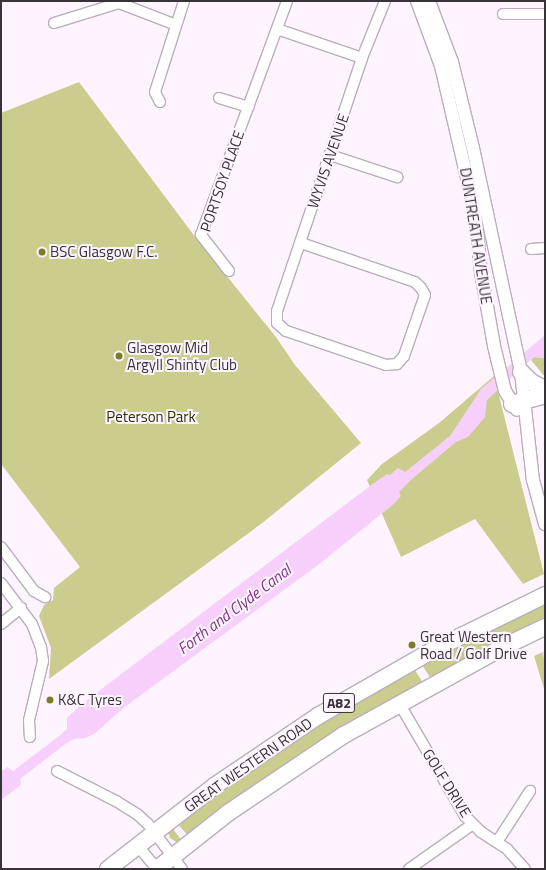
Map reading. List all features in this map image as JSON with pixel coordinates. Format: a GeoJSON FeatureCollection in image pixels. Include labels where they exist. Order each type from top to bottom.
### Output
{"type":"FeatureCollection","features":[{"type":"Feature","properties":{"kind":"main road"},"geometry":{"type":"LineString","coordinates":[[521,378],[545,388]]}},
{"type":"Feature","properties":{"kind":"main road"},"geometry":{"type":"LineString","coordinates":[[514,398],[545,395]]}},
{"type":"Feature","properties":{"kind":"main road","name":"GREAT WESTERN ROAD"},"geometry":{"type":"LineString","coordinates":[[108,869],[154,832],[247,763],[341,702],[448,642],[545,595]]}},
{"type":"Feature","properties":{"kind":"main road","name":"GREAT WESTERN ROAD"},"geometry":{"type":"LineString","coordinates":[[157,869],[177,863],[268,785],[342,736],[399,702],[545,627]]}},
{"type":"Feature","properties":{"kind":"street"},"geometry":{"type":"LineString","coordinates":[[160,102],[155,92],[184,1]]}},
{"type":"Feature","properties":{"kind":"street","name":"PORTSOY PLACE"},"geometry":{"type":"LineString","coordinates":[[229,271],[201,235],[287,1]]}},
{"type":"Feature","properties":{"kind":"street","name":"WYVIS AVENUE"},"geometry":{"type":"LineString","coordinates":[[301,243],[415,282],[425,295],[404,356],[397,364],[386,365],[286,331],[277,323],[277,311],[362,58],[385,1]]}},
{"type":"Feature","properties":{"kind":"street","name":"DUNTREATH AVENUE"},"geometry":{"type":"LineString","coordinates":[[417,1],[427,22],[441,66],[475,212],[481,272],[494,346],[525,422],[533,480],[545,524]]}},
{"type":"Feature","properties":{"kind":"street","name":"DUNTREATH AVENUE"},"geometry":{"type":"LineString","coordinates":[[429,1],[452,62],[513,336],[521,378],[514,398]]}},
{"type":"Feature","properties":{"kind":"street"},"geometry":{"type":"LineString","coordinates":[[54,23],[119,3],[176,25]]}},
{"type":"Feature","properties":{"kind":"street"},"geometry":{"type":"LineString","coordinates":[[503,14],[545,14]]}},
{"type":"Feature","properties":{"kind":"street"},"geometry":{"type":"LineString","coordinates":[[277,29],[362,58]]}},
{"type":"Feature","properties":{"kind":"street"},"geometry":{"type":"LineString","coordinates":[[219,98],[249,107]]}},
{"type":"Feature","properties":{"kind":"street"},"geometry":{"type":"LineString","coordinates":[[330,155],[397,177]]}},
{"type":"Feature","properties":{"kind":"street"},"geometry":{"type":"LineString","coordinates":[[532,249],[545,248]]}},
{"type":"Feature","properties":{"kind":"street"},"geometry":{"type":"LineString","coordinates":[[1,547],[34,591],[45,597]]}},
{"type":"Feature","properties":{"kind":"street"},"geometry":{"type":"LineString","coordinates":[[1,583],[21,608],[36,631],[43,661],[29,720],[30,738]]}},
{"type":"Feature","properties":{"kind":"street"},"geometry":{"type":"LineString","coordinates":[[1,624],[21,608]]}},
{"type":"Feature","properties":{"kind":"street","name":"GOLF DRIVE"},"geometry":{"type":"LineString","coordinates":[[399,702],[457,805],[473,824],[497,842],[525,869]]}},
{"type":"Feature","properties":{"kind":"street"},"geometry":{"type":"LineString","coordinates":[[57,771],[116,801],[148,824],[177,863]]}},
{"type":"Feature","properties":{"kind":"street"},"geometry":{"type":"LineString","coordinates":[[497,842],[530,791]]}},
{"type":"Feature","properties":{"kind":"street"},"geometry":{"type":"LineString","coordinates":[[409,869],[473,824]]}},
{"type":"Feature","properties":{"kind":"street"},"geometry":{"type":"LineString","coordinates":[[137,845],[157,869]]}},
{"type":"Feature","properties":{"kind":"green space","name":"Peterson Park"},"geometry":{"type":"Polygon","coordinates":[[[79,82],[193,234],[276,337],[295,365],[361,443],[261,524],[49,679],[51,648],[39,616],[44,605],[53,600],[54,588],[80,567],[1,464],[1,113],[79,82]]]}},
{"type":"Feature","properties":{"kind":"green space"},"geometry":{"type":"Polygon","coordinates":[[[534,357],[545,358],[545,377],[531,360],[534,357]]]}},
{"type":"Feature","properties":{"kind":"green space"},"geometry":{"type":"Polygon","coordinates":[[[494,376],[544,574],[523,584],[475,519],[401,557],[367,480],[382,464],[439,423],[494,376]]]}},
{"type":"Feature","properties":{"kind":"green space"},"geometry":{"type":"Polygon","coordinates":[[[545,602],[545,621],[431,679],[421,663],[545,602]]]}},
{"type":"Feature","properties":{"kind":"green space"},"geometry":{"type":"Polygon","coordinates":[[[545,651],[545,692],[534,656],[545,651]]]}},
{"type":"Feature","properties":{"kind":"green space"},"geometry":{"type":"Polygon","coordinates":[[[413,667],[423,683],[190,838],[176,822],[321,721],[413,667]]]}},
{"type":"Feature","properties":{"kind":"green space"},"geometry":{"type":"Polygon","coordinates":[[[170,825],[183,842],[178,843],[170,838],[168,832],[170,825]]]}},
{"type":"Feature","properties":{"kind":"water","name":"Forth and Clyde Canal"},"geometry":{"type":"Polygon","coordinates":[[[545,335],[545,358],[534,357],[487,400],[485,417],[468,437],[456,442],[412,479],[399,492],[401,496],[395,503],[318,565],[126,706],[94,734],[85,738],[74,739],[64,745],[20,779],[21,785],[1,800],[1,772],[7,767],[13,771],[58,737],[67,729],[67,718],[83,703],[374,483],[387,474],[390,475],[398,468],[405,472],[450,436],[481,389],[545,335]]]}},
{"type":"Feature","properties":{"kind":"waterway"},"geometry":{"type":"LineString","coordinates":[[543,653],[545,658]]}},
{"type":"Feature","properties":{"kind":"place","name":"BSC Glasgow F.C."},"geometry":{"type":"Point","coordinates":[42,252]}},
{"type":"Feature","properties":{"kind":"place","name":"Glasgow Mid Argyll Shinty Club"},"geometry":{"type":"Point","coordinates":[119,356]}},
{"type":"Feature","properties":{"kind":"place","name":"Great Western Road / Golf Drive"},"geometry":{"type":"Point","coordinates":[412,645]}},
{"type":"Feature","properties":{"kind":"place","name":"K&C Tyres"},"geometry":{"type":"Point","coordinates":[50,700]}}]}
